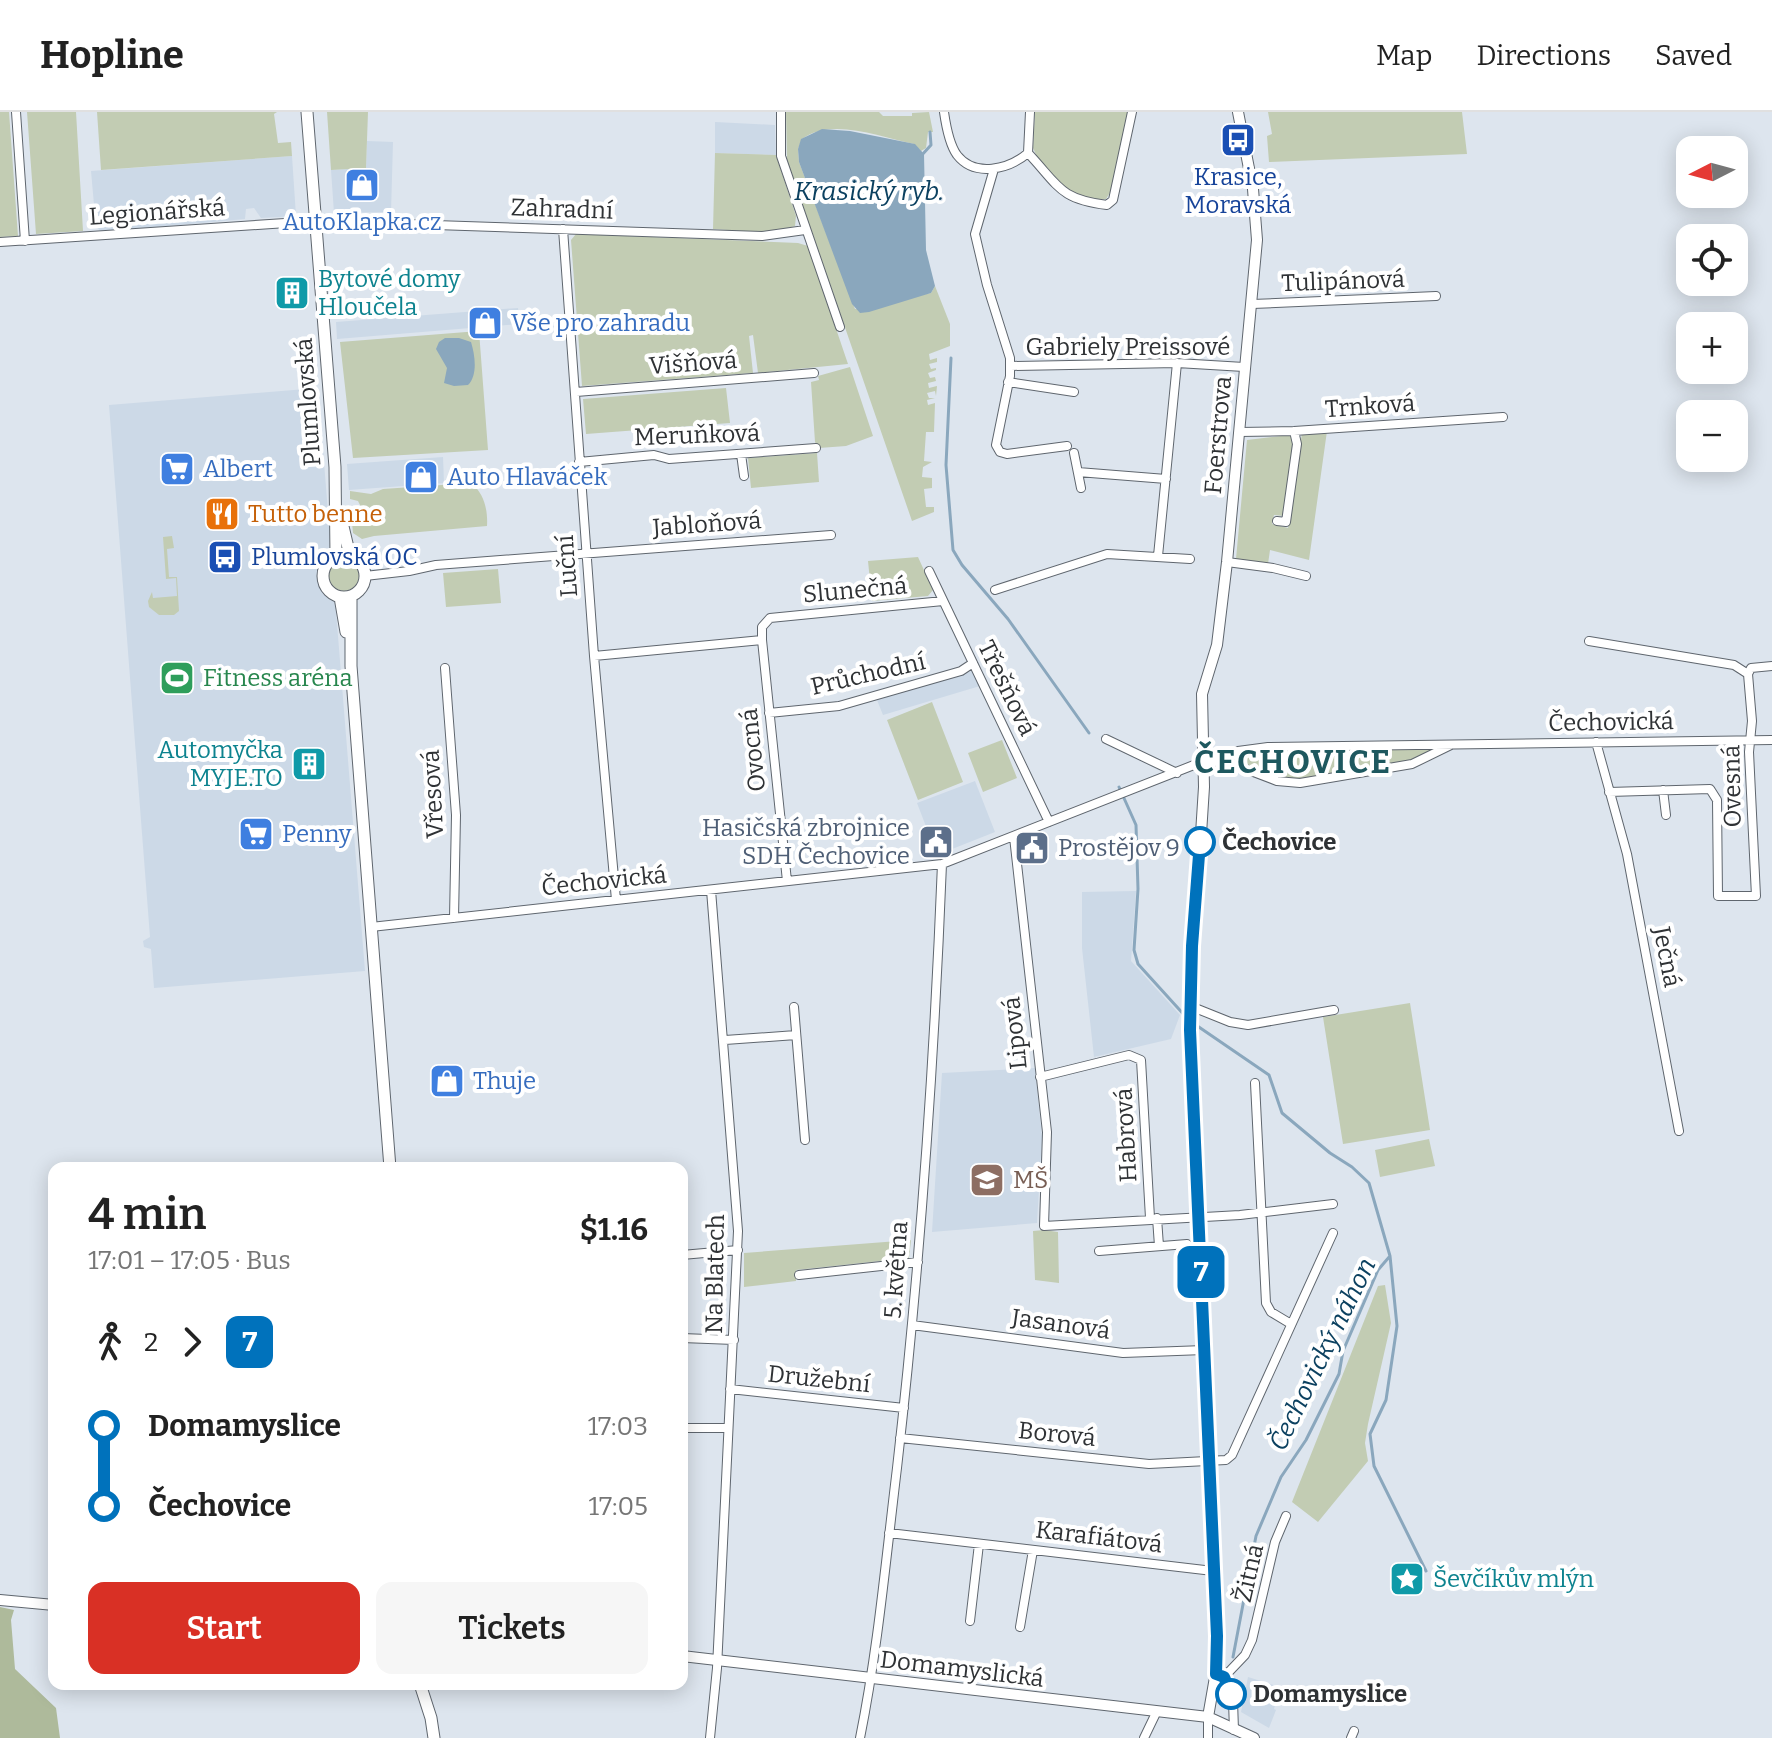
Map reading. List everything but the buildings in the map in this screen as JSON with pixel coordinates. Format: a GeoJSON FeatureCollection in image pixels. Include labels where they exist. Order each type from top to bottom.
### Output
{"type":"FeatureCollection","features":[{"type":"Feature","properties":{"kind":"main road","name":"Plumlovská"},"geometry":{"type":"LineString","coordinates":[[307,112],[336,497],[336,557],[326,566],[324,579],[328,589],[346,596],[390,1162]]}},
{"type":"Feature","properties":{"kind":"main road","name":"Plumlovská"},"geometry":{"type":"LineString","coordinates":[[336,497],[350,556],[361,564],[365,576]]}},
{"type":"Feature","properties":{"kind":"main road"},"geometry":{"type":"LineString","coordinates":[[336,557],[350,556]]}},
{"type":"Feature","properties":{"kind":"main road"},"geometry":{"type":"LineString","coordinates":[[346,596],[362,588],[365,576]]}},
{"type":"Feature","properties":{"kind":"main road"},"geometry":{"type":"LineString","coordinates":[[422,1690],[434,1738]]}},
{"type":"Feature","properties":{"kind":"street"},"geometry":{"type":"LineString","coordinates":[[16,112],[25,241]]}},
{"type":"Feature","properties":{"kind":"street"},"geometry":{"type":"LineString","coordinates":[[781,112],[781,156],[840,327]]}},
{"type":"Feature","properties":{"kind":"street"},"geometry":{"type":"LineString","coordinates":[[944,112],[956,154],[970,165],[994,169],[1012,165],[1028,153]]}},
{"type":"Feature","properties":{"kind":"street"},"geometry":{"type":"LineString","coordinates":[[1030,112],[1028,153],[1065,195],[1082,202],[1111,204],[1132,112]]}},
{"type":"Feature","properties":{"kind":"street","name":"Foerstrova"},"geometry":{"type":"LineString","coordinates":[[1204,761],[1202,694],[1217,645],[1257,240],[1253,189],[1238,112]]}},
{"type":"Feature","properties":{"kind":"street"},"geometry":{"type":"LineString","coordinates":[[994,169],[975,234],[1011,366],[996,443],[998,450],[1007,454],[1070,450],[1081,488]]}},
{"type":"Feature","properties":{"kind":"street","name":"Legionářská"},"geometry":{"type":"LineString","coordinates":[[0,242],[316,221]]}},
{"type":"Feature","properties":{"kind":"street","name":"Zahradní"},"geometry":{"type":"LineString","coordinates":[[316,221],[762,236],[788,235],[805,230]]}},
{"type":"Feature","properties":{"kind":"street","name":"Luční"},"geometry":{"type":"LineString","coordinates":[[563,229],[594,656],[616,900]]}},
{"type":"Feature","properties":{"kind":"street","name":"Tulipánová"},"geometry":{"type":"LineString","coordinates":[[1252,304],[1436,296]]}},
{"type":"Feature","properties":{"kind":"street"},"geometry":{"type":"LineString","coordinates":[[1158,556],[1177,363]]}},
{"type":"Feature","properties":{"kind":"street","name":"Gabriely Preissové"},"geometry":{"type":"LineString","coordinates":[[1011,366],[1177,363],[1244,367]]}},
{"type":"Feature","properties":{"kind":"street","name":"Višňová"},"geometry":{"type":"LineString","coordinates":[[576,392],[814,373]]}},
{"type":"Feature","properties":{"kind":"street"},"geometry":{"type":"LineString","coordinates":[[1008,382],[1074,392]]}},
{"type":"Feature","properties":{"kind":"street","name":"Trnková"},"geometry":{"type":"LineString","coordinates":[[1239,432],[1503,417]]}},
{"type":"Feature","properties":{"kind":"street"},"geometry":{"type":"LineString","coordinates":[[1277,521],[1286,522],[1297,444],[1294,431]]}},
{"type":"Feature","properties":{"kind":"street","name":"Meruňková"},"geometry":{"type":"LineString","coordinates":[[579,462],[654,455],[669,459],[816,448]]}},
{"type":"Feature","properties":{"kind":"street"},"geometry":{"type":"LineString","coordinates":[[741,454],[744,476]]}},
{"type":"Feature","properties":{"kind":"street"},"geometry":{"type":"LineString","coordinates":[[1078,472],[1166,479]]}},
{"type":"Feature","properties":{"kind":"street","name":"Jabloňová"},"geometry":{"type":"LineString","coordinates":[[586,552],[831,535]]}},
{"type":"Feature","properties":{"kind":"street"},"geometry":{"type":"LineString","coordinates":[[365,576],[432,566],[586,552]]}},
{"type":"Feature","properties":{"kind":"street"},"geometry":{"type":"LineString","coordinates":[[995,590],[1107,554],[1190,559]]}},
{"type":"Feature","properties":{"kind":"street"},"geometry":{"type":"LineString","coordinates":[[1227,562],[1306,576]]}},
{"type":"Feature","properties":{"kind":"street","name":"Třešňová"},"geometry":{"type":"LineString","coordinates":[[929,571],[1049,822]]}},
{"type":"Feature","properties":{"kind":"street","name":"Slunečná"},"geometry":{"type":"LineString","coordinates":[[770,618],[943,601]]}},
{"type":"Feature","properties":{"kind":"street","name":"Ovocná"},"geometry":{"type":"LineString","coordinates":[[770,618],[762,627],[762,640],[787,881]]}},
{"type":"Feature","properties":{"kind":"street"},"geometry":{"type":"LineString","coordinates":[[594,656],[762,640]]}},
{"type":"Feature","properties":{"kind":"street"},"geometry":{"type":"LineString","coordinates":[[1589,641],[1734,665],[1748,672],[1751,668],[1772,666]]}},
{"type":"Feature","properties":{"kind":"street","name":"Průchodní"},"geometry":{"type":"LineString","coordinates":[[769,713],[855,702],[961,671],[973,663]]}},
{"type":"Feature","properties":{"kind":"street","name":"Vřesová"},"geometry":{"type":"LineString","coordinates":[[445,668],[456,815],[454,918]]}},
{"type":"Feature","properties":{"kind":"street","name":"Ovesná"},"geometry":{"type":"LineString","coordinates":[[1663,790],[1710,789],[1717,800],[1718,896],[1756,896],[1750,741],[1752,709],[1748,672]]}},
{"type":"Feature","properties":{"kind":"street"},"geometry":{"type":"LineString","coordinates":[[1106,739],[1177,773]]}},
{"type":"Feature","properties":{"kind":"street","name":"Čechovická"},"geometry":{"type":"LineString","coordinates":[[371,927],[942,864],[1204,761],[1238,751],[1268,747],[1772,740]]}},
{"type":"Feature","properties":{"kind":"street","name":"Ječná"},"geometry":{"type":"LineString","coordinates":[[1596,742],[1627,854],[1679,1131]]}},
{"type":"Feature","properties":{"kind":"street","name":"Čechovická"},"geometry":{"type":"LineString","coordinates":[[1204,761],[1230,763],[1277,781],[1300,783],[1412,764],[1451,745]]}},
{"type":"Feature","properties":{"kind":"street","name":"Žitná"},"geometry":{"type":"LineString","coordinates":[[1204,761],[1190,1026],[1220,1676],[1208,1717]]}},
{"type":"Feature","properties":{"kind":"street"},"geometry":{"type":"LineString","coordinates":[[1609,792],[1663,790],[1666,815]]}},
{"type":"Feature","properties":{"kind":"street","name":"Lipová"},"geometry":{"type":"LineString","coordinates":[[1014,837],[1047,1132],[1044,1226],[1154,1218]]}},
{"type":"Feature","properties":{"kind":"street","name":"5. května"},"geometry":{"type":"LineString","coordinates":[[860,1738],[871,1678],[889,1533],[918,1262],[938,975],[942,864]]}},
{"type":"Feature","properties":{"kind":"street","name":"Na Blatech"},"geometry":{"type":"LineString","coordinates":[[710,1738],[717,1660],[738,1250],[725,1040],[711,890]]}},
{"type":"Feature","properties":{"kind":"street"},"geometry":{"type":"LineString","coordinates":[[794,1007],[805,1140]]}},
{"type":"Feature","properties":{"kind":"street"},"geometry":{"type":"LineString","coordinates":[[1190,1009],[1248,1025],[1334,1010]]}},
{"type":"Feature","properties":{"kind":"street"},"geometry":{"type":"LineString","coordinates":[[725,1040],[796,1035]]}},
{"type":"Feature","properties":{"kind":"street","name":"Habrová"},"geometry":{"type":"LineString","coordinates":[[1040,1077],[1129,1055],[1141,1060],[1154,1218]]}},
{"type":"Feature","properties":{"kind":"street"},"geometry":{"type":"LineString","coordinates":[[1255,1083],[1266,1303],[1271,1312],[1291,1324]]}},
{"type":"Feature","properties":{"kind":"street"},"geometry":{"type":"LineString","coordinates":[[1159,1246],[1154,1218],[1262,1212],[1333,1204]]}},
{"type":"Feature","properties":{"kind":"street"},"geometry":{"type":"LineString","coordinates":[[1210,1462],[1226,1460],[1232,1455],[1333,1233]]}},
{"type":"Feature","properties":{"kind":"street"},"geometry":{"type":"LineString","coordinates":[[1099,1251],[1187,1244]]}},
{"type":"Feature","properties":{"kind":"street"},"geometry":{"type":"LineString","coordinates":[[688,1254],[738,1250]]}},
{"type":"Feature","properties":{"kind":"street"},"geometry":{"type":"LineString","coordinates":[[799,1275],[918,1262]]}},
{"type":"Feature","properties":{"kind":"street","name":"Jasanová"},"geometry":{"type":"LineString","coordinates":[[912,1325],[1123,1353],[1204,1350]]}},
{"type":"Feature","properties":{"kind":"street"},"geometry":{"type":"LineString","coordinates":[[688,1338],[734,1340]]}},
{"type":"Feature","properties":{"kind":"street","name":"Družební"},"geometry":{"type":"LineString","coordinates":[[730,1389],[904,1408]]}},
{"type":"Feature","properties":{"kind":"street"},"geometry":{"type":"LineString","coordinates":[[688,1428],[728,1428]]}},
{"type":"Feature","properties":{"kind":"street","name":"Borová"},"geometry":{"type":"LineString","coordinates":[[900,1438],[1149,1464],[1210,1462]]}},
{"type":"Feature","properties":{"kind":"street","name":"Žitná"},"geometry":{"type":"LineString","coordinates":[[1220,1676],[1245,1655],[1252,1640],[1275,1542],[1286,1516]]}},
{"type":"Feature","properties":{"kind":"street","name":"Karafiátová"},"geometry":{"type":"LineString","coordinates":[[889,1533],[1213,1571]]}},
{"type":"Feature","properties":{"kind":"street"},"geometry":{"type":"LineString","coordinates":[[970,1621],[979,1544]]}},
{"type":"Feature","properties":{"kind":"street"},"geometry":{"type":"LineString","coordinates":[[1020,1627],[1033,1550]]}},
{"type":"Feature","properties":{"kind":"street"},"geometry":{"type":"LineString","coordinates":[[0,1600],[48,1604]]}},
{"type":"Feature","properties":{"kind":"street","name":"Domamyslická"},"geometry":{"type":"LineString","coordinates":[[688,1657],[1208,1717],[1254,1738]]}},
{"type":"Feature","properties":{"kind":"street","name":"Žitná"},"geometry":{"type":"LineString","coordinates":[[1220,1676],[1231,1694],[1234,1730]]}},
{"type":"Feature","properties":{"kind":"street"},"geometry":{"type":"LineString","coordinates":[[1144,1738],[1156,1713]]}},
{"type":"Feature","properties":{"kind":"street"},"geometry":{"type":"LineString","coordinates":[[1208,1717],[1208,1738]]}},
{"type":"Feature","properties":{"kind":"shaded area"},"geometry":{"type":"Polygon","coordinates":[[[715,122],[775,125],[776,155],[715,153],[715,122]]]}},
{"type":"Feature","properties":{"kind":"shaded area","name":"AutoKlapka.cz"},"geometry":{"type":"Polygon","coordinates":[[[367,141],[393,142],[391,212],[334,213],[331,170],[366,168],[367,141]]]}},
{"type":"Feature","properties":{"kind":"shaded area"},"geometry":{"type":"Polygon","coordinates":[[[292,156],[296,216],[261,218],[254,208],[246,209],[245,219],[102,232],[96,227],[91,171],[292,156]]]}},
{"type":"Feature","properties":{"kind":"shaded area"},"geometry":{"type":"Polygon","coordinates":[[[518,308],[520,324],[337,339],[336,322],[518,308]]]}},
{"type":"Feature","properties":{"kind":"shaded area"},"geometry":{"type":"Polygon","coordinates":[[[318,388],[365,971],[154,988],[151,949],[144,947],[143,941],[150,937],[109,405],[318,388]]]}},
{"type":"Feature","properties":{"kind":"shaded area"},"geometry":{"type":"Polygon","coordinates":[[[443,457],[444,483],[349,490],[347,464],[443,457]]]}},
{"type":"Feature","properties":{"kind":"shaded area"},"geometry":{"type":"Polygon","coordinates":[[[972,671],[980,686],[883,715],[877,700],[972,671]]]}},
{"type":"Feature","properties":{"kind":"shaded area"},"geometry":{"type":"Polygon","coordinates":[[[975,781],[995,832],[937,855],[917,803],[975,781]]]}},
{"type":"Feature","properties":{"kind":"shaded area"},"geometry":{"type":"Polygon","coordinates":[[[1136,891],[1131,961],[1180,1015],[1171,1039],[1094,1057],[1082,948],[1082,892],[1136,891]]]}},
{"type":"Feature","properties":{"kind":"shaded area","name":"MŠ"},"geometry":{"type":"Polygon","coordinates":[[[1035,1068],[1042,1137],[1037,1223],[932,1232],[942,1073],[1035,1068]]]}},
{"type":"Feature","properties":{"kind":"shaded area"},"geometry":{"type":"Polygon","coordinates":[[[1248,1677],[1280,1687],[1269,1728],[1241,1712],[1248,1677]]]}},
{"type":"Feature","properties":{"kind":"green space"},"geometry":{"type":"Polygon","coordinates":[[[0,112],[9,112],[18,236],[0,237],[0,112]]]}},
{"type":"Feature","properties":{"kind":"green space"},"geometry":{"type":"Polygon","coordinates":[[[27,112],[76,112],[83,231],[36,234],[27,112]]]}},
{"type":"Feature","properties":{"kind":"green space"},"geometry":{"type":"Polygon","coordinates":[[[97,112],[277,112],[274,114],[278,143],[291,142],[292,156],[101,170],[97,112]]]}},
{"type":"Feature","properties":{"kind":"green space"},"geometry":{"type":"Polygon","coordinates":[[[327,112],[368,112],[366,168],[331,170],[327,112]]]}},
{"type":"Feature","properties":{"kind":"green space"},"geometry":{"type":"Polygon","coordinates":[[[786,112],[879,112],[883,116],[912,116],[912,113],[929,112],[933,132],[928,132],[926,148],[921,151],[914,144],[842,129],[814,133],[802,139],[798,149],[799,162],[855,309],[931,293],[935,286],[950,324],[950,346],[929,354],[930,360],[937,358],[937,362],[929,364],[931,369],[936,368],[928,373],[936,381],[928,383],[929,388],[937,386],[936,396],[935,391],[927,393],[929,398],[935,398],[927,400],[928,405],[935,403],[934,432],[926,432],[924,461],[932,462],[923,467],[922,477],[932,478],[932,488],[924,489],[926,507],[934,507],[934,512],[912,521],[787,160],[786,112]]]}},
{"type":"Feature","properties":{"kind":"green space"},"geometry":{"type":"Polygon","coordinates":[[[1035,112],[1130,112],[1111,191],[1106,199],[1093,201],[1068,192],[1039,161],[1033,148],[1035,112]]]}},
{"type":"Feature","properties":{"kind":"green space"},"geometry":{"type":"Polygon","coordinates":[[[1268,112],[1462,112],[1467,154],[1269,162],[1267,136],[1272,134],[1268,112]]]}},
{"type":"Feature","properties":{"kind":"green space"},"geometry":{"type":"Polygon","coordinates":[[[715,153],[776,155],[796,216],[795,226],[770,233],[713,229],[715,153]]]}},
{"type":"Feature","properties":{"kind":"green space"},"geometry":{"type":"Polygon","coordinates":[[[576,234],[798,243],[808,246],[848,364],[758,373],[753,335],[749,336],[753,373],[582,386],[571,240],[576,234]]]}},
{"type":"Feature","properties":{"kind":"green space"},"geometry":{"type":"Polygon","coordinates":[[[479,331],[488,450],[353,458],[340,342],[479,331]]]}},
{"type":"Feature","properties":{"kind":"green space"},"geometry":{"type":"Polygon","coordinates":[[[850,367],[873,436],[846,446],[819,448],[815,442],[811,382],[819,380],[818,376],[850,367]]]}},
{"type":"Feature","properties":{"kind":"green space"},"geometry":{"type":"Polygon","coordinates":[[[726,388],[730,423],[586,434],[583,399],[726,388]]]}},
{"type":"Feature","properties":{"kind":"green space"},"geometry":{"type":"Polygon","coordinates":[[[1327,431],[1309,560],[1270,550],[1268,564],[1236,559],[1247,440],[1290,435],[1295,438],[1284,516],[1274,515],[1272,524],[1288,528],[1302,433],[1327,431]]]}},
{"type":"Feature","properties":{"kind":"green space"},"geometry":{"type":"Polygon","coordinates":[[[817,453],[819,482],[751,488],[748,458],[817,453]]]}},
{"type":"Feature","properties":{"kind":"green space"},"geometry":{"type":"Polygon","coordinates":[[[471,483],[484,502],[487,526],[362,539],[353,533],[351,513],[360,505],[358,501],[350,499],[350,491],[371,494],[383,489],[471,483]]]}},
{"type":"Feature","properties":{"kind":"green space"},"geometry":{"type":"Polygon","coordinates":[[[172,536],[174,548],[167,549],[169,577],[177,577],[179,611],[174,615],[159,615],[149,607],[152,592],[153,598],[177,596],[176,578],[166,579],[163,537],[172,536]]]}},
{"type":"Feature","properties":{"kind":"green space"},"geometry":{"type":"Polygon","coordinates":[[[918,557],[933,590],[928,596],[872,601],[868,561],[918,557]]]}},
{"type":"Feature","properties":{"kind":"green space"},"geometry":{"type":"Polygon","coordinates":[[[344,561],[354,566],[359,576],[354,586],[344,591],[334,586],[329,576],[334,566],[344,561]]]}},
{"type":"Feature","properties":{"kind":"green space"},"geometry":{"type":"Polygon","coordinates":[[[498,569],[501,603],[446,607],[443,573],[498,569]]]}},
{"type":"Feature","properties":{"kind":"green space"},"geometry":{"type":"Polygon","coordinates":[[[932,702],[963,782],[918,800],[887,720],[932,702]]]}},
{"type":"Feature","properties":{"kind":"green space"},"geometry":{"type":"Polygon","coordinates":[[[1002,740],[1017,778],[983,792],[968,753],[1002,740]]]}},
{"type":"Feature","properties":{"kind":"green space"},"geometry":{"type":"Polygon","coordinates":[[[1451,745],[1412,764],[1300,783],[1277,781],[1227,757],[1238,751],[1451,745]]]}},
{"type":"Feature","properties":{"kind":"green space"},"geometry":{"type":"Polygon","coordinates":[[[1410,1003],[1430,1130],[1343,1144],[1323,1017],[1410,1003]]]}},
{"type":"Feature","properties":{"kind":"green space"},"geometry":{"type":"Polygon","coordinates":[[[1429,1139],[1435,1166],[1380,1177],[1375,1150],[1429,1139]]]}},
{"type":"Feature","properties":{"kind":"green space"},"geometry":{"type":"Polygon","coordinates":[[[1033,1231],[1058,1232],[1059,1283],[1035,1280],[1033,1231]]]}},
{"type":"Feature","properties":{"kind":"green space"},"geometry":{"type":"Polygon","coordinates":[[[911,1240],[909,1258],[796,1270],[796,1281],[744,1287],[744,1253],[911,1240]]]}},
{"type":"Feature","properties":{"kind":"green space"},"geometry":{"type":"Polygon","coordinates":[[[1385,1285],[1391,1323],[1368,1424],[1365,1443],[1368,1461],[1318,1522],[1292,1502],[1378,1286],[1385,1285]]]}},
{"type":"Feature","properties":{"kind":"green space"},"geometry":{"type":"Polygon","coordinates":[[[0,1607],[14,1610],[11,1620],[15,1669],[56,1708],[60,1738],[0,1738],[0,1607]]]}},
{"type":"Feature","properties":{"kind":"water","name":"Krasický ryb."},"geometry":{"type":"Polygon","coordinates":[[[822,129],[850,131],[915,144],[924,154],[926,250],[935,286],[931,293],[869,312],[860,313],[852,304],[799,162],[801,139],[822,129]]]}},
{"type":"Feature","properties":{"kind":"water"},"geometry":{"type":"Polygon","coordinates":[[[445,338],[471,342],[474,370],[468,385],[444,383],[447,368],[436,349],[445,338]]]}},
{"type":"Feature","properties":{"kind":"waterway","name":"Čechovický náhon"},"geometry":{"type":"LineString","coordinates":[[921,156],[931,145],[930,132]]}},
{"type":"Feature","properties":{"kind":"waterway","name":"Čechovický náhon"},"geometry":{"type":"LineString","coordinates":[[951,358],[946,465],[953,550],[1008,619],[1089,733]]}},
{"type":"Feature","properties":{"kind":"waterway","name":"Čechovický náhon"},"geometry":{"type":"LineString","coordinates":[[1119,787],[1136,825],[1138,889],[1134,950],[1138,964],[1187,1018]]}},
{"type":"Feature","properties":{"kind":"waterway","name":"Čechovický náhon"},"geometry":{"type":"LineString","coordinates":[[1193,1023],[1269,1075],[1282,1113],[1369,1183],[1390,1256],[1378,1270],[1343,1351],[1339,1374],[1306,1440],[1281,1477],[1256,1536],[1233,1657]]}},
{"type":"Feature","properties":{"kind":"waterway"},"geometry":{"type":"LineString","coordinates":[[1390,1256],[1397,1326],[1386,1400],[1370,1434],[1374,1466],[1426,1571]]}},
{"type":"Feature","properties":{"kind":"bus line","name":"7"},"geometry":{"type":"LineString","coordinates":[[1200,842],[1192,946],[1190,1030],[1218,1660],[1216,1674],[1224,1677],[1231,1694]]}},
{"type":"Feature","properties":{"kind":"place","name":"Krasice, Moravská"},"geometry":{"type":"Point","coordinates":[1238,140]}},
{"type":"Feature","properties":{"kind":"place","name":"AutoKlapka.cz"},"geometry":{"type":"Point","coordinates":[362,185]}},
{"type":"Feature","properties":{"kind":"place","name":"Bytové domy Hloučela"},"geometry":{"type":"Point","coordinates":[292,293]}},
{"type":"Feature","properties":{"kind":"place","name":"Vše pro zahradu"},"geometry":{"type":"Point","coordinates":[485,323]}},
{"type":"Feature","properties":{"kind":"place","name":"Albert"},"geometry":{"type":"Point","coordinates":[177,469]}},
{"type":"Feature","properties":{"kind":"place","name":"Auto Hlaváček"},"geometry":{"type":"Point","coordinates":[421,477]}},
{"type":"Feature","properties":{"kind":"place","name":"Tutto benne"},"geometry":{"type":"Point","coordinates":[222,514]}},
{"type":"Feature","properties":{"kind":"place","name":"Plumlovská OC"},"geometry":{"type":"Point","coordinates":[225,557]}},
{"type":"Feature","properties":{"kind":"place","name":"Fitness aréna"},"geometry":{"type":"Point","coordinates":[177,678]}},
{"type":"Feature","properties":{"kind":"place","name":"Automyčka MYJE.TO"},"geometry":{"type":"Point","coordinates":[309,764]}},
{"type":"Feature","properties":{"kind":"place","name":"Penny"},"geometry":{"type":"Point","coordinates":[256,834]}},
{"type":"Feature","properties":{"kind":"place","name":"Hasičská zbrojnice SDH Čechovice"},"geometry":{"type":"Point","coordinates":[936,842]}},
{"type":"Feature","properties":{"kind":"place","name":"Čechovice"},"geometry":{"type":"Point","coordinates":[1200,842]}},
{"type":"Feature","properties":{"kind":"place","name":"Prostějov 9"},"geometry":{"type":"Point","coordinates":[1032,848]}},
{"type":"Feature","properties":{"kind":"place","name":"Thuje"},"geometry":{"type":"Point","coordinates":[447,1081]}},
{"type":"Feature","properties":{"kind":"place","name":"MŠ"},"geometry":{"type":"Point","coordinates":[987,1180]}},
{"type":"Feature","properties":{"kind":"place","name":"Ševčíkův mlýn"},"geometry":{"type":"Point","coordinates":[1407,1579]}},
{"type":"Feature","properties":{"kind":"place","name":"Domamyslice"},"geometry":{"type":"Point","coordinates":[1231,1694]}},
{"type":"Feature","properties":{"kind":"district","name":"ČECHOVICE"},"geometry":{"type":"Point","coordinates":[1293,762]}}]}
